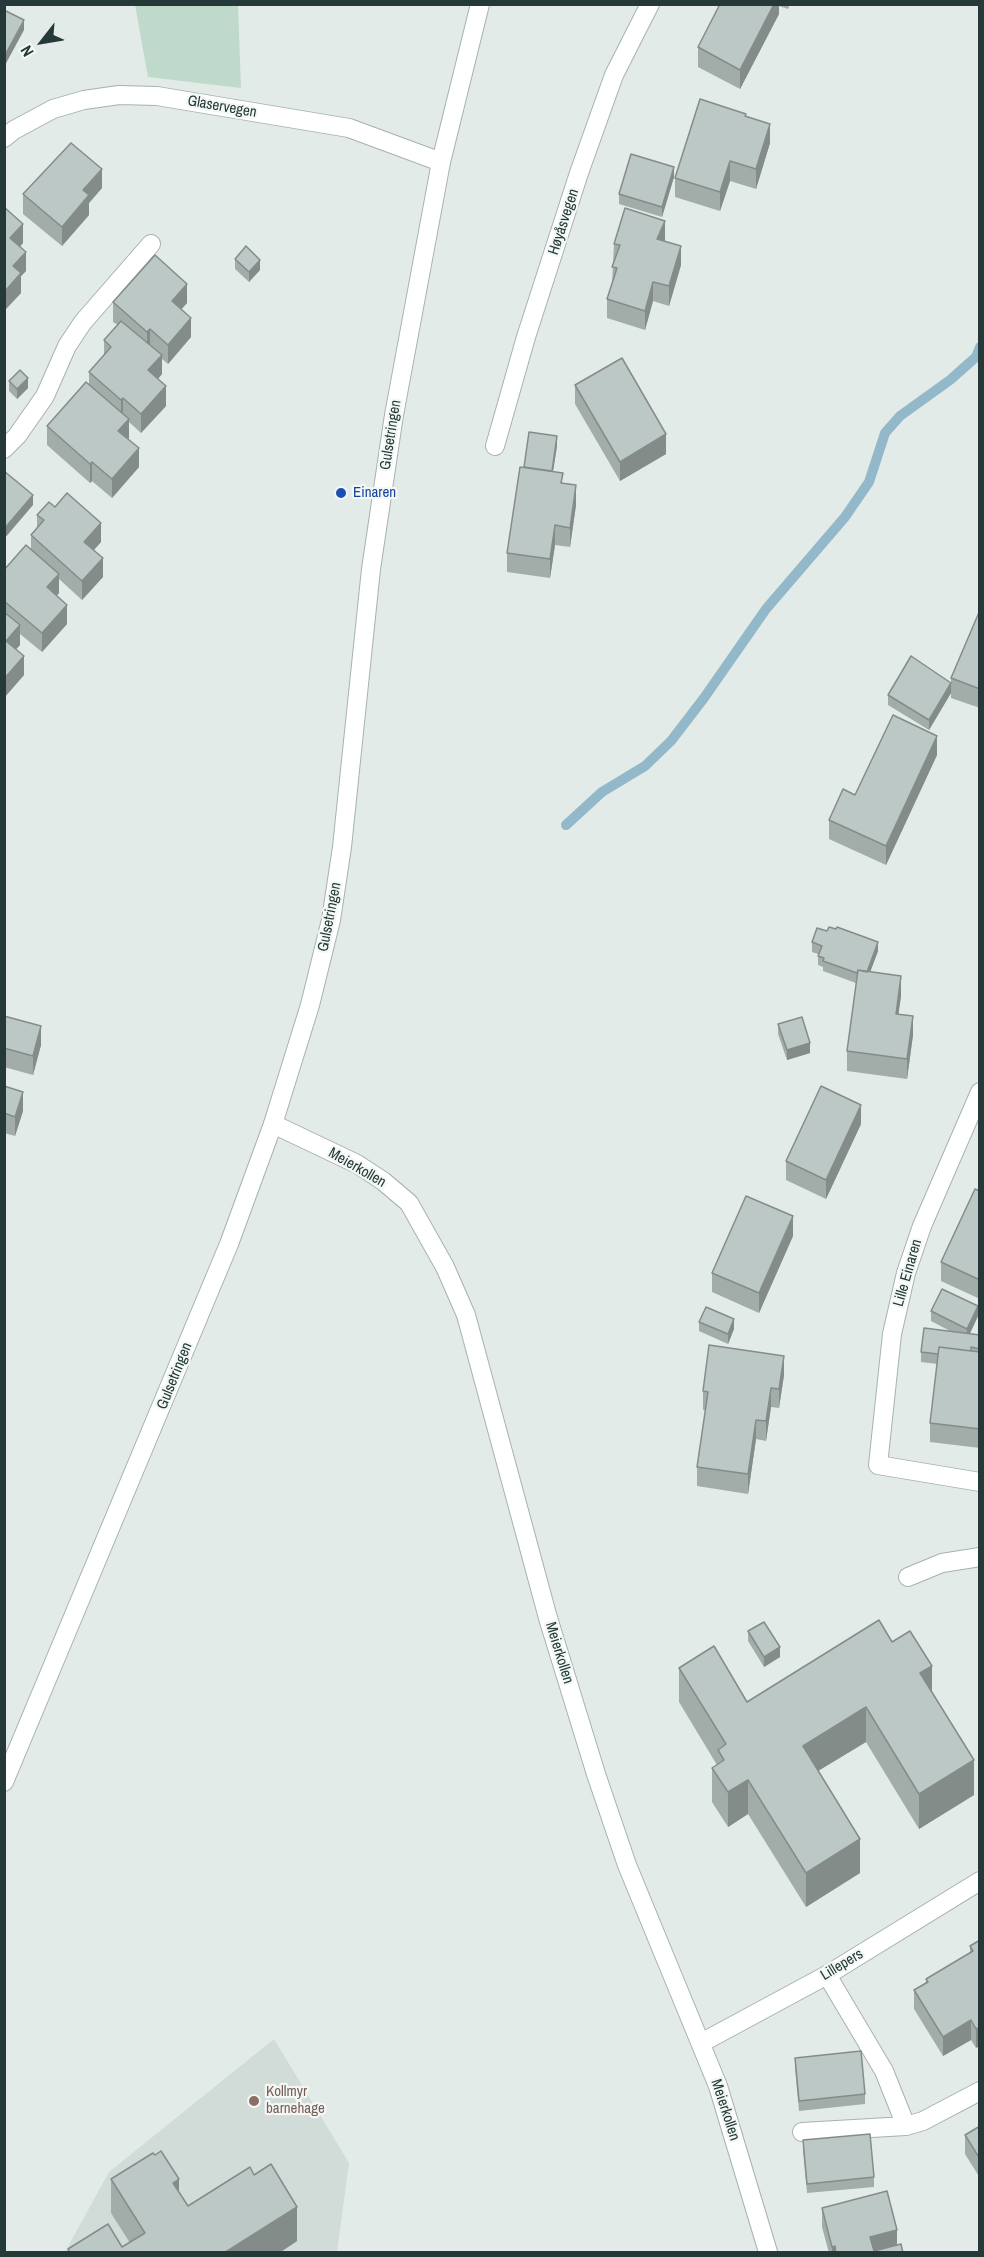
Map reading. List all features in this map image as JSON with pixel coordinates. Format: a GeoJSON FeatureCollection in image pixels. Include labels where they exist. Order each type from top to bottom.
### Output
{"type":"FeatureCollection","features":[{"type":"Feature","properties":{"kind":"street","name":"Gulsetringen"},"geometry":{"type":"LineString","coordinates":[[4,1782],[229,1244],[273,1124],[310,1005],[331,920],[352,761],[371,569],[394,415],[441,162],[480,4]]}},
{"type":"Feature","properties":{"kind":"street","name":"Høyåsvegen"},"geometry":{"type":"LineString","coordinates":[[495,446],[526,337],[579,173],[614,75],[650,4]]}},
{"type":"Feature","properties":{"kind":"street","name":"Glaservegen"},"geometry":{"type":"LineString","coordinates":[[4,138],[53,109],[84,100],[119,95],[157,96],[349,128],[441,162]]}},
{"type":"Feature","properties":{"kind":"street"},"geometry":{"type":"LineString","coordinates":[[4,449],[17,436],[45,396],[67,346],[84,322],[151,244]]}},
{"type":"Feature","properties":{"kind":"street","name":"Lille Einaren"},"geometry":{"type":"LineString","coordinates":[[980,1092],[922,1226],[906,1273],[892,1334],[878,1465],[980,1482]]}},
{"type":"Feature","properties":{"kind":"street","name":"Meierkollen"},"geometry":{"type":"LineString","coordinates":[[273,1124],[357,1164],[383,1181],[409,1203],[445,1267],[466,1315],[548,1618],[600,1784],[627,1865],[718,2086],[768,2253]]}},
{"type":"Feature","properties":{"kind":"street"},"geometry":{"type":"LineString","coordinates":[[908,1577],[942,1563],[980,1557]]}},
{"type":"Feature","properties":{"kind":"street","name":"Lillepers"},"geometry":{"type":"LineString","coordinates":[[700,2043],[826,1975],[980,1881]]}},
{"type":"Feature","properties":{"kind":"street"},"geometry":{"type":"LineString","coordinates":[[826,1975],[884,2071],[906,2126]]}},
{"type":"Feature","properties":{"kind":"street"},"geometry":{"type":"LineString","coordinates":[[802,2132],[906,2126],[923,2121],[980,2091]]}},
{"type":"Feature","properties":{"kind":"shaded area","name":"Kollmyr barnehage"},"geometry":{"type":"Polygon","coordinates":[[[274,2039],[349,2163],[337,2252],[65,2252],[109,2172],[274,2039]]]}},
{"type":"Feature","properties":{"kind":"green space"},"geometry":{"type":"Polygon","coordinates":[[[135,5],[238,5],[241,88],[148,77],[135,5]]]}},
{"type":"Feature","properties":{"kind":"building"},"geometry":{"type":"Polygon","coordinates":[[[720,4],[774,4],[740,70],[698,47],[720,4]]]}},
{"type":"Feature","properties":{"kind":"building"},"geometry":{"type":"Polygon","coordinates":[[[4,10],[24,20],[4,57],[4,10]]]}},
{"type":"Feature","properties":{"kind":"building"},"geometry":{"type":"Polygon","coordinates":[[[700,99],[770,124],[756,169],[730,161],[720,192],[675,178],[700,99]]]}},
{"type":"Feature","properties":{"kind":"building"},"geometry":{"type":"Polygon","coordinates":[[[71,143],[102,169],[83,190],[89,195],[62,227],[23,194],[71,143]]]}},
{"type":"Feature","properties":{"kind":"building"},"geometry":{"type":"Polygon","coordinates":[[[631,154],[674,167],[662,207],[619,194],[631,154]]]}},
{"type":"Feature","properties":{"kind":"building"},"geometry":{"type":"Polygon","coordinates":[[[4,207],[23,224],[10,238],[26,252],[13,266],[21,273],[6,290],[4,288],[4,207]]]}},
{"type":"Feature","properties":{"kind":"building"},"geometry":{"type":"Polygon","coordinates":[[[625,208],[665,221],[657,239],[681,246],[669,286],[653,282],[645,311],[607,299],[617,268],[612,267],[620,245],[614,244],[625,208]]]}},
{"type":"Feature","properties":{"kind":"building"},"geometry":{"type":"Polygon","coordinates":[[[246,246],[260,260],[249,272],[235,259],[246,246]]]}},
{"type":"Feature","properties":{"kind":"building"},"geometry":{"type":"Polygon","coordinates":[[[155,255],[187,284],[172,301],[191,318],[168,345],[150,329],[147,332],[113,302],[155,255]]]}},
{"type":"Feature","properties":{"kind":"building"},"geometry":{"type":"Polygon","coordinates":[[[121,321],[162,355],[148,370],[166,386],[141,414],[89,372],[111,347],[104,340],[121,321]]]}},
{"type":"Feature","properties":{"kind":"building"},"geometry":{"type":"Polygon","coordinates":[[[622,358],[666,434],[620,462],[575,385],[622,358]]]}},
{"type":"Feature","properties":{"kind":"building"},"geometry":{"type":"Polygon","coordinates":[[[20,370],[28,378],[17,389],[9,381],[20,370]]]}},
{"type":"Feature","properties":{"kind":"building"},"geometry":{"type":"Polygon","coordinates":[[[86,382],[129,419],[118,431],[139,448],[112,479],[92,462],[90,464],[47,426],[86,382]]]}},
{"type":"Feature","properties":{"kind":"building"},"geometry":{"type":"Polygon","coordinates":[[[529,432],[557,436],[552,471],[524,467],[529,432]]]}},
{"type":"Feature","properties":{"kind":"building"},"geometry":{"type":"Polygon","coordinates":[[[520,467],[563,473],[561,483],[576,485],[570,528],[555,525],[550,559],[507,553],[520,467]]]}},
{"type":"Feature","properties":{"kind":"building"},"geometry":{"type":"Polygon","coordinates":[[[4,471],[33,495],[4,529],[4,471]]]}},
{"type":"Feature","properties":{"kind":"building"},"geometry":{"type":"Polygon","coordinates":[[[67,493],[101,523],[84,542],[103,558],[82,581],[31,535],[44,520],[37,515],[49,502],[55,507],[67,493]]]}},
{"type":"Feature","properties":{"kind":"building"},"geometry":{"type":"Polygon","coordinates":[[[26,545],[59,574],[47,587],[67,605],[42,633],[4,601],[4,570],[26,545]]]}},
{"type":"Feature","properties":{"kind":"building"},"geometry":{"type":"Polygon","coordinates":[[[980,610],[980,689],[951,678],[980,610]]]}},
{"type":"Feature","properties":{"kind":"building"},"geometry":{"type":"Polygon","coordinates":[[[4,612],[20,625],[6,641],[24,656],[4,679],[4,612]]]}},
{"type":"Feature","properties":{"kind":"building"},"geometry":{"type":"Polygon","coordinates":[[[911,656],[951,683],[929,720],[888,695],[911,656]]]}},
{"type":"Feature","properties":{"kind":"building"},"geometry":{"type":"Polygon","coordinates":[[[893,715],[937,736],[886,846],[829,820],[843,789],[855,795],[893,715]]]}},
{"type":"Feature","properties":{"kind":"building"},"geometry":{"type":"Polygon","coordinates":[[[829,927],[836,929],[837,927],[878,942],[867,972],[858,970],[857,973],[823,961],[824,958],[818,956],[822,946],[812,942],[817,928],[827,931],[829,927]]]}},
{"type":"Feature","properties":{"kind":"building"},"geometry":{"type":"Polygon","coordinates":[[[858,970],[901,976],[896,1014],[913,1016],[907,1059],[847,1051],[858,970]]]}},
{"type":"Feature","properties":{"kind":"building"},"geometry":{"type":"Polygon","coordinates":[[[4,1016],[41,1026],[33,1056],[4,1048],[4,1016]]]}},
{"type":"Feature","properties":{"kind":"building"},"geometry":{"type":"Polygon","coordinates":[[[802,1017],[810,1043],[787,1050],[778,1024],[802,1017]]]}},
{"type":"Feature","properties":{"kind":"building"},"geometry":{"type":"Polygon","coordinates":[[[4,1086],[23,1092],[15,1117],[4,1113],[4,1086]]]}},
{"type":"Feature","properties":{"kind":"building"},"geometry":{"type":"Polygon","coordinates":[[[821,1086],[861,1105],[826,1180],[786,1161],[821,1086]]]}},
{"type":"Feature","properties":{"kind":"building"},"geometry":{"type":"Polygon","coordinates":[[[975,1189],[980,1191],[980,1280],[941,1262],[975,1189]]]}},
{"type":"Feature","properties":{"kind":"building"},"geometry":{"type":"Polygon","coordinates":[[[746,1196],[793,1216],[759,1293],[712,1273],[746,1196]]]}},
{"type":"Feature","properties":{"kind":"building"},"geometry":{"type":"Polygon","coordinates":[[[942,1289],[978,1306],[967,1329],[931,1311],[942,1289]]]}},
{"type":"Feature","properties":{"kind":"building"},"geometry":{"type":"Polygon","coordinates":[[[706,1307],[734,1319],[728,1334],[699,1322],[706,1307]]]}},
{"type":"Feature","properties":{"kind":"building"},"geometry":{"type":"Polygon","coordinates":[[[924,1328],[980,1335],[980,1349],[971,1347],[971,1351],[939,1347],[938,1354],[921,1352],[924,1328]]]}},
{"type":"Feature","properties":{"kind":"building"},"geometry":{"type":"Polygon","coordinates":[[[709,1345],[784,1356],[779,1389],[771,1388],[766,1421],[756,1420],[748,1474],[697,1467],[708,1392],[703,1391],[709,1345]]]}},
{"type":"Feature","properties":{"kind":"building"},"geometry":{"type":"Polygon","coordinates":[[[939,1347],[980,1352],[980,1429],[930,1423],[939,1347]]]}},
{"type":"Feature","properties":{"kind":"building"},"geometry":{"type":"Polygon","coordinates":[[[879,1620],[892,1642],[910,1631],[932,1666],[920,1673],[974,1760],[919,1794],[866,1707],[803,1746],[860,1839],[806,1873],[748,1780],[728,1792],[712,1768],[724,1760],[718,1750],[726,1744],[679,1668],[714,1646],[747,1702],[879,1620]]]}},
{"type":"Feature","properties":{"kind":"building"},"geometry":{"type":"Polygon","coordinates":[[[764,1622],[780,1647],[764,1657],[748,1631],[764,1622]]]}},
{"type":"Feature","properties":{"kind":"building"},"geometry":{"type":"Polygon","coordinates":[[[980,1940],[980,2027],[976,2029],[971,2020],[943,2037],[914,1990],[928,1982],[926,1979],[973,1951],[970,1946],[980,1940]]]}},
{"type":"Feature","properties":{"kind":"building"},"geometry":{"type":"Polygon","coordinates":[[[861,2051],[865,2094],[799,2101],[795,2058],[861,2051]]]}},
{"type":"Feature","properties":{"kind":"building"},"geometry":{"type":"Polygon","coordinates":[[[980,2126],[980,2159],[965,2135],[980,2126]]]}},
{"type":"Feature","properties":{"kind":"building"},"geometry":{"type":"Polygon","coordinates":[[[870,2134],[874,2177],[807,2184],[803,2140],[870,2134]]]}},
{"type":"Feature","properties":{"kind":"building"},"geometry":{"type":"Polygon","coordinates":[[[161,2151],[179,2179],[173,2183],[188,2206],[250,2167],[254,2175],[271,2164],[297,2207],[224,2253],[70,2253],[68,2249],[108,2224],[122,2247],[145,2233],[111,2179],[153,2153],[155,2155],[161,2151]]]}},
{"type":"Feature","properties":{"kind":"building"},"geometry":{"type":"Polygon","coordinates":[[[887,2191],[897,2230],[870,2237],[874,2251],[901,2244],[903,2253],[836,2253],[835,2246],[832,2247],[822,2208],[887,2191]]]}},
{"type":"Feature","properties":{"kind":"waterway"},"geometry":{"type":"LineString","coordinates":[[566,825],[602,792],[645,766],[671,741],[766,609],[845,517],[869,482],[885,433],[900,416],[950,380],[976,357],[980,347]]}},
{"type":"Feature","properties":{"kind":"place","name":"Einaren"},"geometry":{"type":"Point","coordinates":[341,493]}},
{"type":"Feature","properties":{"kind":"place","name":"Kollmyr barnehage"},"geometry":{"type":"Point","coordinates":[254,2101]}}]}
